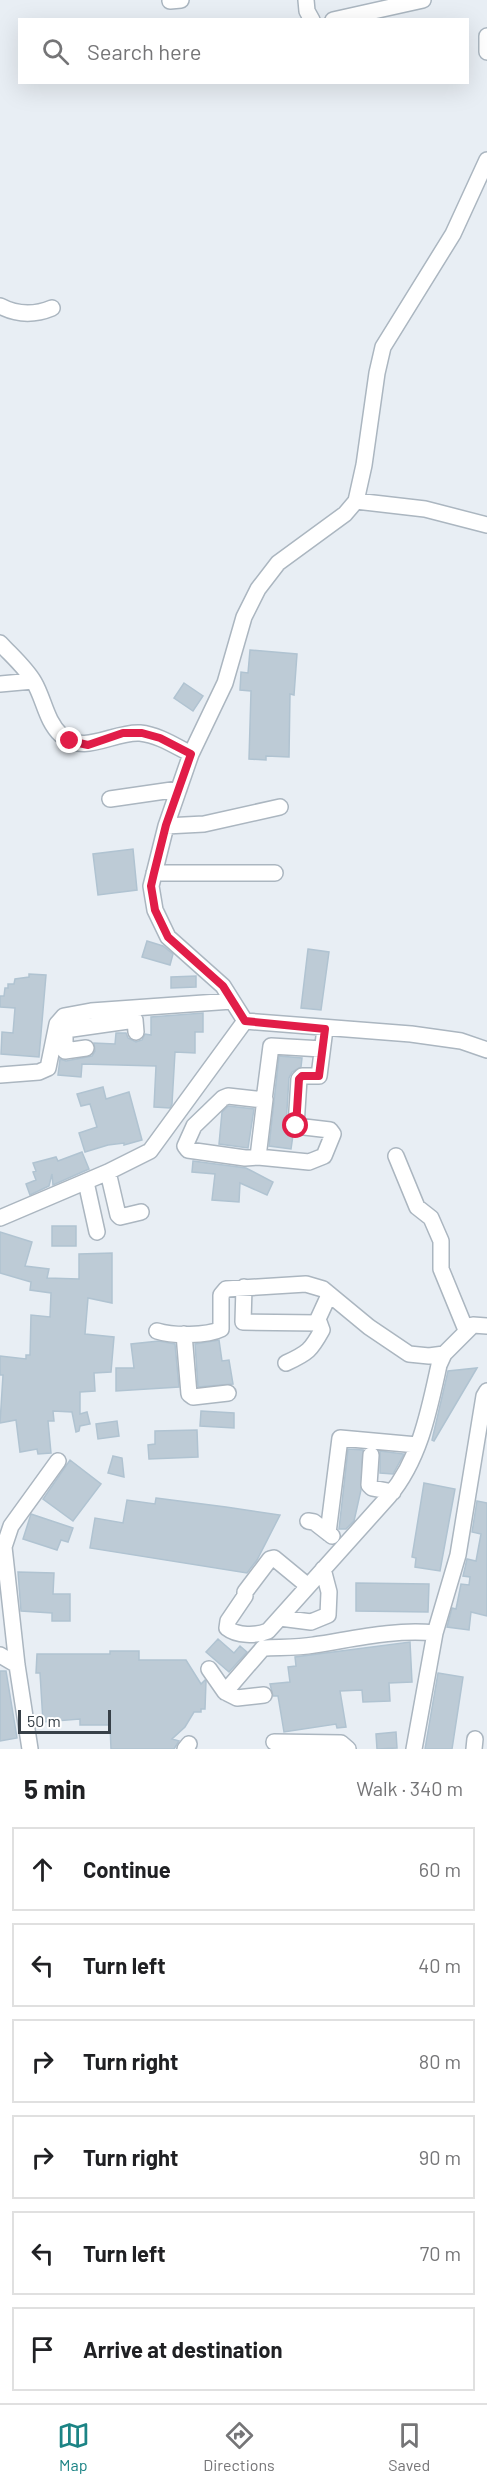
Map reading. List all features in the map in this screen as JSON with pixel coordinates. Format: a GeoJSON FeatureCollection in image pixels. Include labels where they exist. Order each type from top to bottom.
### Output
{"type":"FeatureCollection","features":[{"type":"Feature","properties":{"kind":"street"},"geometry":{"type":"LineString","coordinates":[[306,0],[307,11],[311,18]]}},
{"type":"Feature","properties":{"kind":"street"},"geometry":{"type":"LineString","coordinates":[[342,18],[423,0]]}},
{"type":"Feature","properties":{"kind":"street"},"geometry":{"type":"LineString","coordinates":[[487,36],[487,52]]}},
{"type":"Feature","properties":{"kind":"street"},"geometry":{"type":"LineString","coordinates":[[245,1021],[223,986],[168,937],[155,910],[151,886],[166,825],[191,754],[225,683],[244,617],[258,590],[278,563],[345,514],[356,501],[383,347],[453,234],[487,160]]}},
{"type":"Feature","properties":{"kind":"street"},"geometry":{"type":"LineString","coordinates":[[0,306],[23,314],[43,312],[52,308]]}},
{"type":"Feature","properties":{"kind":"street"},"geometry":{"type":"LineString","coordinates":[[356,501],[425,509],[487,525]]}},
{"type":"Feature","properties":{"kind":"street"},"geometry":{"type":"LineString","coordinates":[[0,644],[33,681],[53,727],[70,741],[88,745],[123,733],[142,733],[160,738],[191,754]]}},
{"type":"Feature","properties":{"kind":"street"},"geometry":{"type":"LineString","coordinates":[[0,684],[33,681]]}},
{"type":"Feature","properties":{"kind":"street"},"geometry":{"type":"LineString","coordinates":[[110,799],[179,789]]}},
{"type":"Feature","properties":{"kind":"street"},"geometry":{"type":"LineString","coordinates":[[166,825],[204,824],[280,807]]}},
{"type":"Feature","properties":{"kind":"street"},"geometry":{"type":"LineString","coordinates":[[154,873],[275,873]]}},
{"type":"Feature","properties":{"kind":"street"},"geometry":{"type":"LineString","coordinates":[[91,1025],[232,1001]]}},
{"type":"Feature","properties":{"kind":"street"},"geometry":{"type":"LineString","coordinates":[[0,1075],[39,1072],[48,1068],[57,1024],[64,1016],[91,1025],[134,1020],[136,1032]]}},
{"type":"Feature","properties":{"kind":"street"},"geometry":{"type":"LineString","coordinates":[[245,1021],[411,1034],[461,1041],[487,1050]]}},
{"type":"Feature","properties":{"kind":"street"},"geometry":{"type":"LineString","coordinates":[[1,1220],[110,1179],[150,1151],[211,1059],[245,1021]]}},
{"type":"Feature","properties":{"kind":"street"},"geometry":{"type":"LineString","coordinates":[[258,1156],[274,1024]]}},
{"type":"Feature","properties":{"kind":"street"},"geometry":{"type":"LineString","coordinates":[[265,1099],[223,1098],[194,1126],[185,1146],[188,1150],[245,1158],[258,1156],[309,1162],[324,1156],[333,1134],[330,1130],[296,1126],[299,1079],[302,1076],[319,1076],[325,1029]]}},
{"type":"Feature","properties":{"kind":"street"},"geometry":{"type":"LineString","coordinates":[[271,1046],[322,1049]]}},
{"type":"Feature","properties":{"kind":"street"},"geometry":{"type":"LineString","coordinates":[[396,1156],[417,1208],[431,1218],[441,1241],[441,1269],[466,1330]]}},
{"type":"Feature","properties":{"kind":"street"},"geometry":{"type":"LineString","coordinates":[[110,1179],[120,1217],[141,1212]]}},
{"type":"Feature","properties":{"kind":"street"},"geometry":{"type":"LineString","coordinates":[[87,1187],[97,1232]]}},
{"type":"Feature","properties":{"kind":"street"},"geometry":{"type":"LineString","coordinates":[[158,1331],[169,1335],[216,1332],[222,1329],[222,1291],[231,1287],[306,1284],[323,1290],[369,1327],[409,1354],[429,1356],[444,1354]]}},
{"type":"Feature","properties":{"kind":"street"},"geometry":{"type":"LineString","coordinates":[[244,1287],[243,1322],[318,1323]]}},
{"type":"Feature","properties":{"kind":"street"},"geometry":{"type":"LineString","coordinates":[[286,1363],[307,1354],[312,1348],[322,1330],[318,1323],[320,1311],[329,1295]]}},
{"type":"Feature","properties":{"kind":"street"},"geometry":{"type":"LineString","coordinates":[[308,1586],[274,1558],[270,1559],[245,1592],[227,1628],[233,1633],[262,1634],[268,1631],[393,1492],[405,1476],[422,1435],[439,1365],[444,1354],[473,1325],[487,1326]]}},
{"type":"Feature","properties":{"kind":"street"},"geometry":{"type":"LineString","coordinates":[[184,1334],[189,1394],[193,1397],[228,1393]]}},
{"type":"Feature","properties":{"kind":"street"},"geometry":{"type":"LineString","coordinates":[[414,1749],[435,1633],[458,1555],[484,1396],[487,1391]]}},
{"type":"Feature","properties":{"kind":"street"},"geometry":{"type":"LineString","coordinates":[[328,1533],[340,1438],[417,1445]]}},
{"type":"Feature","properties":{"kind":"street"},"geometry":{"type":"LineString","coordinates":[[371,1455],[369,1485],[372,1488],[393,1492]]}},
{"type":"Feature","properties":{"kind":"street"},"geometry":{"type":"LineString","coordinates":[[30,1749],[17,1665],[4,1547],[11,1526],[58,1461]]}},
{"type":"Feature","properties":{"kind":"street"},"geometry":{"type":"LineString","coordinates":[[308,1521],[314,1522],[344,1545]]}},
{"type":"Feature","properties":{"kind":"street"},"geometry":{"type":"LineString","coordinates":[[280,1618],[311,1622],[328,1615],[329,1592],[323,1569]]}},
{"type":"Feature","properties":{"kind":"street"},"geometry":{"type":"LineString","coordinates":[[235,1640],[263,1648],[311,1646],[392,1633],[435,1633]]}},
{"type":"Feature","properties":{"kind":"street"},"geometry":{"type":"LineString","coordinates":[[225,1692],[263,1648]]}},
{"type":"Feature","properties":{"kind":"street"},"geometry":{"type":"LineString","coordinates":[[0,1655],[17,1665]]}},
{"type":"Feature","properties":{"kind":"street"},"geometry":{"type":"LineString","coordinates":[[208,1669],[225,1692],[237,1698],[264,1695]]}},
{"type":"Feature","properties":{"kind":"street"},"geometry":{"type":"LineString","coordinates":[[274,1743],[341,1743],[348,1749]]}},
{"type":"Feature","properties":{"kind":"building"},"geometry":{"type":"Polygon","coordinates":[[[250,650],[297,654],[294,695],[290,694],[289,757],[266,756],[266,760],[249,759],[251,691],[240,690],[241,672],[248,673],[250,650]]]}},
{"type":"Feature","properties":{"kind":"building"},"geometry":{"type":"Polygon","coordinates":[[[184,683],[203,696],[193,711],[174,698],[184,683]]]}},
{"type":"Feature","properties":{"kind":"building"},"geometry":{"type":"Polygon","coordinates":[[[133,849],[137,890],[98,895],[93,854],[133,849]]]}},
{"type":"Feature","properties":{"kind":"building"},"geometry":{"type":"Polygon","coordinates":[[[147,941],[163,946],[173,954],[170,965],[142,957],[147,941]]]}},
{"type":"Feature","properties":{"kind":"building"},"geometry":{"type":"Polygon","coordinates":[[[308,949],[329,952],[321,1010],[301,1008],[308,949]]]}},
{"type":"Feature","properties":{"kind":"building"},"geometry":{"type":"Polygon","coordinates":[[[29,974],[46,975],[39,1057],[1,1054],[2,1032],[13,1033],[15,1008],[0,1007],[0,996],[4,996],[8,984],[14,984],[15,979],[29,977],[29,974]]]}},
{"type":"Feature","properties":{"kind":"building"},"geometry":{"type":"Polygon","coordinates":[[[196,976],[196,987],[171,988],[171,977],[196,976]]]}},
{"type":"Feature","properties":{"kind":"building"},"geometry":{"type":"Polygon","coordinates":[[[203,1013],[203,1032],[195,1032],[195,1053],[175,1052],[170,1108],[154,1107],[156,1066],[82,1064],[81,1077],[58,1075],[60,1059],[66,1061],[92,1056],[95,1051],[94,1043],[115,1044],[116,1033],[126,1033],[128,1038],[136,1042],[142,1040],[145,1034],[151,1035],[151,1017],[203,1013]]]}},
{"type":"Feature","properties":{"kind":"building"},"geometry":{"type":"Polygon","coordinates":[[[279,1056],[302,1058],[301,1067],[292,1072],[289,1078],[286,1125],[287,1131],[293,1135],[291,1149],[269,1146],[279,1056]]]}},
{"type":"Feature","properties":{"kind":"building"},"geometry":{"type":"Polygon","coordinates":[[[103,1087],[106,1099],[129,1092],[142,1140],[124,1145],[124,1143],[108,1145],[85,1152],[79,1133],[97,1127],[90,1104],[81,1106],[77,1094],[103,1087]]]}},
{"type":"Feature","properties":{"kind":"building"},"geometry":{"type":"Polygon","coordinates":[[[228,1106],[254,1109],[248,1148],[219,1144],[222,1112],[228,1106]]]}},
{"type":"Feature","properties":{"kind":"building"},"geometry":{"type":"Polygon","coordinates":[[[82,1152],[89,1169],[53,1185],[52,1174],[49,1186],[30,1195],[26,1184],[36,1180],[33,1163],[56,1157],[58,1161],[82,1152]]]}},
{"type":"Feature","properties":{"kind":"building"},"geometry":{"type":"Polygon","coordinates":[[[193,1161],[246,1168],[273,1182],[267,1195],[240,1183],[239,1202],[212,1200],[215,1174],[192,1172],[193,1161]]]}},
{"type":"Feature","properties":{"kind":"building"},"geometry":{"type":"Polygon","coordinates":[[[52,1226],[76,1226],[76,1246],[52,1246],[52,1226]]]}},
{"type":"Feature","properties":{"kind":"building"},"geometry":{"type":"Polygon","coordinates":[[[0,1232],[32,1242],[25,1266],[49,1269],[47,1278],[79,1279],[79,1254],[112,1253],[112,1303],[88,1298],[85,1334],[114,1337],[111,1372],[94,1373],[95,1391],[80,1392],[80,1414],[87,1412],[90,1424],[80,1426],[79,1431],[76,1432],[72,1412],[53,1411],[54,1421],[48,1421],[51,1453],[38,1454],[37,1449],[20,1452],[16,1420],[0,1423],[3,1375],[0,1375],[0,1356],[26,1359],[26,1355],[30,1355],[31,1315],[50,1317],[51,1293],[30,1290],[31,1282],[0,1273],[0,1232]]]}},
{"type":"Feature","properties":{"kind":"building"},"geometry":{"type":"Polygon","coordinates":[[[219,1340],[222,1361],[229,1360],[233,1384],[198,1387],[195,1344],[219,1340]]]}},
{"type":"Feature","properties":{"kind":"building"},"geometry":{"type":"Polygon","coordinates":[[[159,1341],[175,1344],[179,1387],[116,1391],[116,1368],[134,1368],[131,1344],[159,1341]]]}},
{"type":"Feature","properties":{"kind":"building"},"geometry":{"type":"Polygon","coordinates":[[[477,1368],[434,1441],[432,1440],[448,1371],[477,1368]]]}},
{"type":"Feature","properties":{"kind":"building"},"geometry":{"type":"Polygon","coordinates":[[[201,1411],[234,1413],[234,1428],[200,1426],[201,1411]]]}},
{"type":"Feature","properties":{"kind":"building"},"geometry":{"type":"Polygon","coordinates":[[[117,1421],[119,1436],[98,1439],[96,1424],[117,1421]]]}},
{"type":"Feature","properties":{"kind":"building"},"geometry":{"type":"Polygon","coordinates":[[[197,1430],[198,1457],[149,1459],[148,1445],[155,1444],[155,1431],[197,1430]]]}},
{"type":"Feature","properties":{"kind":"building"},"geometry":{"type":"Polygon","coordinates":[[[348,1449],[363,1450],[361,1490],[354,1521],[346,1529],[339,1529],[348,1449]]]}},
{"type":"Feature","properties":{"kind":"building"},"geometry":{"type":"Polygon","coordinates":[[[380,1451],[404,1454],[393,1474],[380,1473],[380,1451]]]}},
{"type":"Feature","properties":{"kind":"building"},"geometry":{"type":"Polygon","coordinates":[[[113,1456],[122,1458],[124,1477],[108,1473],[113,1456]]]}},
{"type":"Feature","properties":{"kind":"building"},"geometry":{"type":"Polygon","coordinates":[[[70,1460],[101,1484],[73,1521],[43,1499],[70,1460]]]}},
{"type":"Feature","properties":{"kind":"building"},"geometry":{"type":"Polygon","coordinates":[[[424,1483],[455,1489],[440,1571],[415,1567],[416,1558],[412,1557],[424,1483]]]}},
{"type":"Feature","properties":{"kind":"building"},"geometry":{"type":"Polygon","coordinates":[[[156,1498],[280,1515],[257,1560],[247,1573],[90,1548],[95,1518],[123,1523],[127,1500],[155,1504],[156,1498]]]}},
{"type":"Feature","properties":{"kind":"building"},"geometry":{"type":"Polygon","coordinates":[[[477,1501],[487,1503],[487,1616],[471,1612],[469,1630],[447,1627],[452,1608],[456,1609],[461,1584],[469,1585],[470,1577],[463,1576],[467,1559],[476,1561],[481,1534],[472,1532],[477,1501]]]}},
{"type":"Feature","properties":{"kind":"building"},"geometry":{"type":"Polygon","coordinates":[[[31,1514],[73,1528],[68,1542],[61,1540],[57,1550],[23,1539],[31,1514]]]}},
{"type":"Feature","properties":{"kind":"building"},"geometry":{"type":"Polygon","coordinates":[[[18,1572],[54,1573],[53,1594],[70,1594],[70,1621],[52,1621],[52,1613],[21,1611],[18,1572]]]}},
{"type":"Feature","properties":{"kind":"building"},"geometry":{"type":"Polygon","coordinates":[[[356,1583],[429,1584],[428,1612],[356,1611],[356,1583]]]}},
{"type":"Feature","properties":{"kind":"building"},"geometry":{"type":"Polygon","coordinates":[[[218,1639],[234,1653],[240,1646],[247,1652],[229,1672],[206,1652],[218,1639]]]}},
{"type":"Feature","properties":{"kind":"building"},"geometry":{"type":"Polygon","coordinates":[[[410,1642],[412,1682],[389,1683],[390,1701],[363,1702],[362,1690],[340,1691],[346,1727],[337,1728],[336,1724],[284,1732],[278,1696],[273,1696],[270,1684],[290,1682],[288,1667],[296,1666],[295,1657],[410,1642]]]}},
{"type":"Feature","properties":{"kind":"building"},"geometry":{"type":"Polygon","coordinates":[[[110,1651],[139,1651],[139,1660],[186,1660],[201,1684],[206,1681],[205,1709],[201,1709],[201,1712],[194,1712],[185,1727],[172,1739],[179,1741],[174,1749],[111,1749],[110,1725],[80,1725],[80,1719],[43,1722],[40,1673],[36,1673],[37,1654],[110,1654],[110,1651]]]}},
{"type":"Feature","properties":{"kind":"building"},"geometry":{"type":"Polygon","coordinates":[[[0,1671],[6,1671],[17,1738],[0,1741],[0,1671]]]}},
{"type":"Feature","properties":{"kind":"building"},"geometry":{"type":"Polygon","coordinates":[[[438,1673],[463,1677],[452,1749],[425,1749],[438,1673]]]}},
{"type":"Feature","properties":{"kind":"building"},"geometry":{"type":"Polygon","coordinates":[[[396,1732],[397,1748],[377,1749],[376,1734],[396,1732]]]}},
{"type":"Feature","properties":{"kind":"route"},"geometry":{"type":"LineString","coordinates":[[70,741],[88,745],[123,733],[142,733],[160,738],[191,754],[166,825],[151,886],[155,910],[168,937],[223,986],[245,1021],[325,1029],[319,1076],[315,1078],[302,1076],[299,1079],[296,1126]]}}]}
